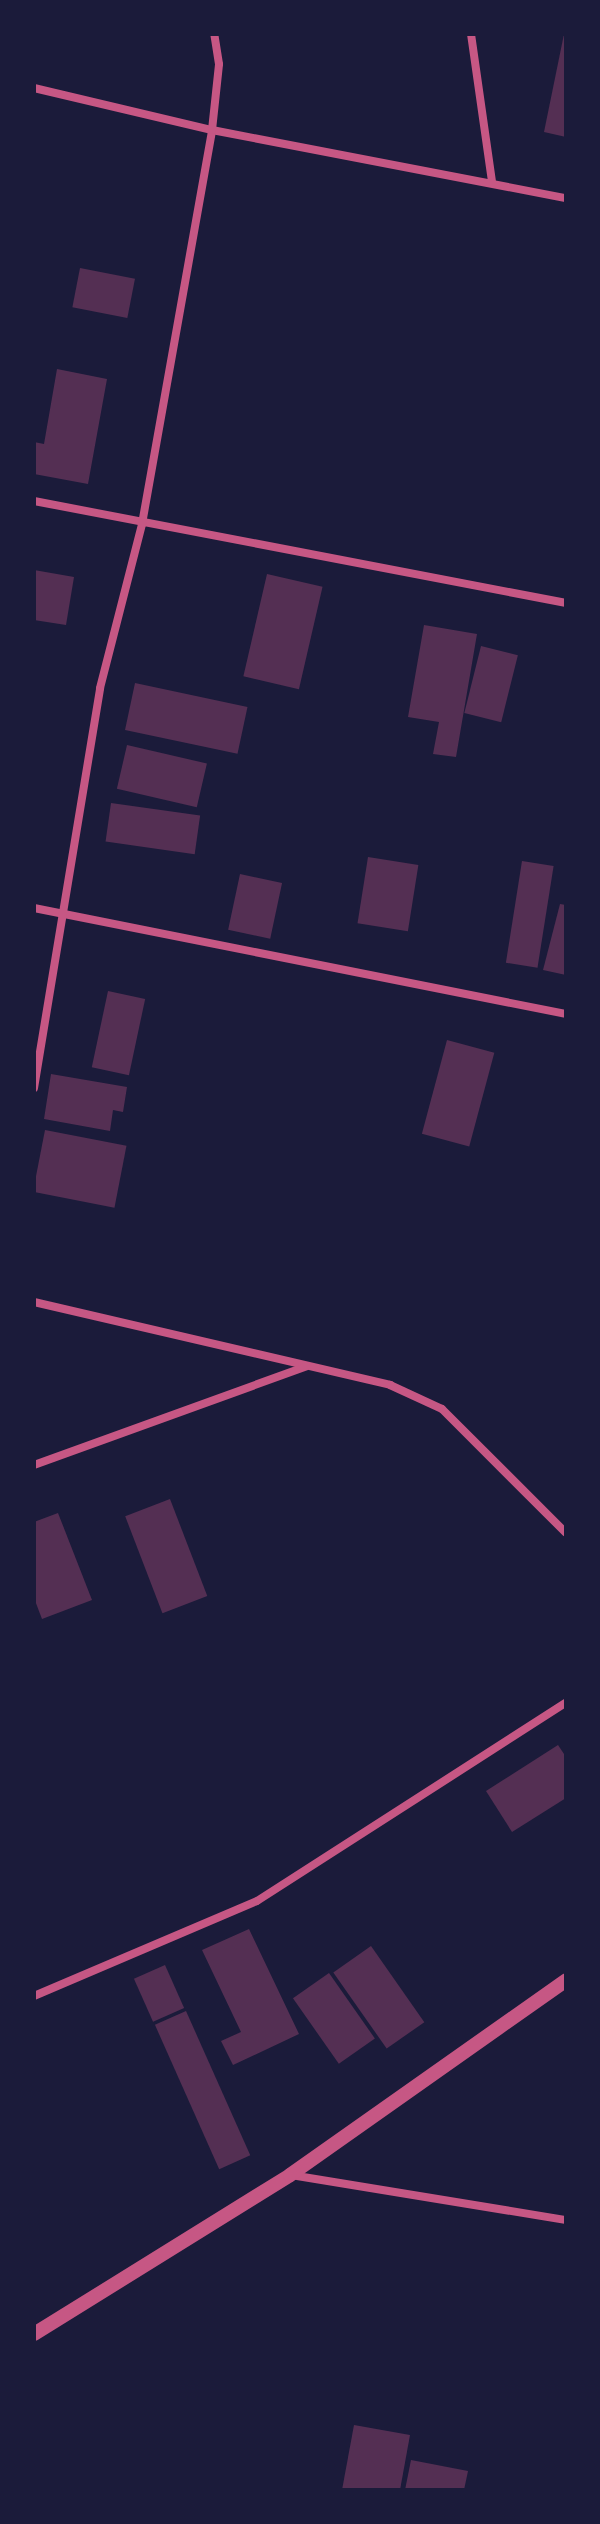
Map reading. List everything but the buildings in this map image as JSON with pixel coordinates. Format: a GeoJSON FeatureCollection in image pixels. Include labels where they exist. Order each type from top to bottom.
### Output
{"type":"FeatureCollection","features":[{"type":"Feature","properties":{"kind":"street"},"geometry":{"type":"LineString","coordinates":[[34,1088],[59,912],[100,688],[142,524],[212,130],[219,64],[214,34]]}},
{"type":"Feature","properties":{"kind":"street"},"geometry":{"type":"LineString","coordinates":[[471,34],[492,181]]}},
{"type":"Feature","properties":{"kind":"street"},"geometry":{"type":"LineString","coordinates":[[34,88],[212,130],[492,181],[566,198]]}},
{"type":"Feature","properties":{"kind":"street"},"geometry":{"type":"LineString","coordinates":[[34,501],[566,603]]}},
{"type":"Feature","properties":{"kind":"street"},"geometry":{"type":"LineString","coordinates":[[34,908],[566,1014]]}},
{"type":"Feature","properties":{"kind":"street"},"geometry":{"type":"LineString","coordinates":[[34,1302],[390,1385],[442,1409],[566,1533]]}},
{"type":"Feature","properties":{"kind":"street"},"geometry":{"type":"LineString","coordinates":[[34,1465],[308,1366]]}},
{"type":"Feature","properties":{"kind":"street"},"geometry":{"type":"LineString","coordinates":[[34,1996],[257,1901],[566,1703]]}},
{"type":"Feature","properties":{"kind":"street"},"geometry":{"type":"LineString","coordinates":[[34,2334],[290,2175],[566,1980]]}},
{"type":"Feature","properties":{"kind":"street"},"geometry":{"type":"LineString","coordinates":[[290,2175],[566,2220]]}}]}
